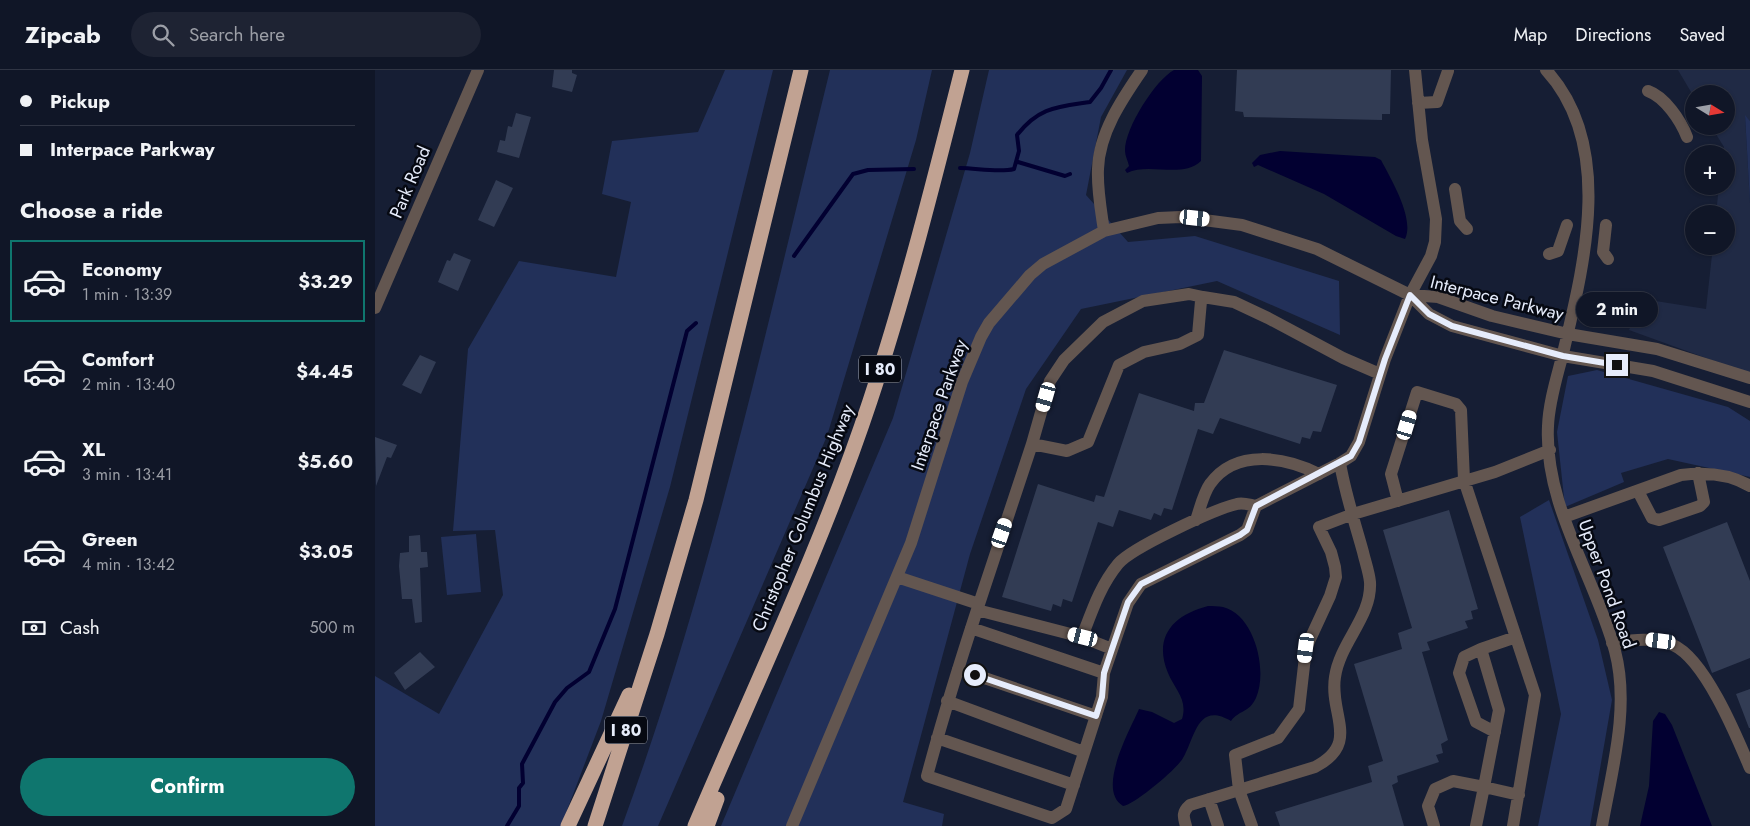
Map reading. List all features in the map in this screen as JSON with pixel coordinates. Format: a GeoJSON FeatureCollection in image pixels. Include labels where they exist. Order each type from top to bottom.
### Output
{"type":"FeatureCollection","features":[{"type":"Feature","properties":{"kind":"highway","name":"I 80"},"geometry":{"type":"LineString","coordinates":[[595,826],[657,634],[716,424],[801,70]]}},
{"type":"Feature","properties":{"kind":"highway","name":"Christopher Columbus Highway"},"geometry":{"type":"LineString","coordinates":[[695,826],[806,570],[870,402],[922,230],[961,70]]}},
{"type":"Feature","properties":{"kind":"highway"},"geometry":{"type":"LineString","coordinates":[[568,826],[657,634]]}},
{"type":"Feature","properties":{"kind":"highway"},"geometry":{"type":"LineString","coordinates":[[707,826],[767,657]]}},
{"type":"Feature","properties":{"kind":"street","name":"Park Road"},"geometry":{"type":"LineString","coordinates":[[375,308],[478,70]]}},
{"type":"Feature","properties":{"kind":"street"},"geometry":{"type":"LineString","coordinates":[[1105,231],[1098,188],[1098,167],[1102,147],[1113,117],[1142,70]]}},
{"type":"Feature","properties":{"kind":"street"},"geometry":{"type":"LineString","coordinates":[[1083,637],[1101,587],[1119,562],[1153,540],[1196,520],[1239,503],[1256,506],[1340,464],[1351,456],[1359,442],[1381,374],[1410,295],[1431,256],[1435,242],[1436,218],[1421,140],[1415,70]]}},
{"type":"Feature","properties":{"kind":"street","name":"Upper Pond Road"},"geometry":{"type":"LineString","coordinates":[[1546,70],[1559,85],[1571,106],[1585,147],[1587,165],[1583,260],[1568,334],[1554,388],[1548,426],[1550,463],[1564,517],[1615,652],[1620,702],[1618,739],[1602,826]]}},
{"type":"Feature","properties":{"kind":"street"},"geometry":{"type":"LineString","coordinates":[[1418,103],[1437,102],[1448,71]]}},
{"type":"Feature","properties":{"kind":"street"},"geometry":{"type":"LineString","coordinates":[[1648,91],[1657,94],[1684,129],[1687,137]]}},
{"type":"Feature","properties":{"kind":"street"},"geometry":{"type":"LineString","coordinates":[[1455,189],[1460,221],[1467,229]]}},
{"type":"Feature","properties":{"kind":"street","name":"Interpace Parkway"},"geometry":{"type":"LineString","coordinates":[[792,826],[911,543],[962,382],[989,323],[1036,270],[1084,240],[1105,231],[1158,218],[1181,217],[1235,224],[1317,249],[1410,295],[1429,314],[1452,326],[1563,356],[1653,372],[1750,402]]}},
{"type":"Feature","properties":{"kind":"street"},"geometry":{"type":"LineString","coordinates":[[1549,254],[1558,251],[1567,225]]}},
{"type":"Feature","properties":{"kind":"street"},"geometry":{"type":"LineString","coordinates":[[1605,225],[1603,252],[1608,259]]}},
{"type":"Feature","properties":{"kind":"street"},"geometry":{"type":"LineString","coordinates":[[1256,506],[1247,530],[1141,584],[1128,602],[1104,673],[1102,697],[1066,809],[1052,818],[927,776],[947,702],[1032,444],[1050,381],[1064,360],[1103,322],[1143,301],[1189,294],[1234,302],[1269,318],[1343,358],[1381,374]]}},
{"type":"Feature","properties":{"kind":"street","name":"Interpace Parkway"},"geometry":{"type":"LineString","coordinates":[[1410,295],[1438,297],[1492,316],[1568,334],[1657,349],[1750,378]]}},
{"type":"Feature","properties":{"kind":"street"},"geometry":{"type":"LineString","coordinates":[[1032,444],[1067,451],[1088,442],[1119,365],[1144,352],[1179,344],[1198,335],[1203,297]]}},
{"type":"Feature","properties":{"kind":"street"},"geometry":{"type":"LineString","coordinates":[[1398,501],[1391,474],[1417,392],[1456,404],[1461,410],[1465,480],[1535,694],[1513,826]]}},
{"type":"Feature","properties":{"kind":"street"},"geometry":{"type":"LineString","coordinates":[[1251,826],[1239,790],[1235,755],[1278,738],[1299,709],[1306,648],[1330,596],[1335,577],[1335,567],[1331,552],[1319,527],[1353,514],[1495,472],[1549,450]]}},
{"type":"Feature","properties":{"kind":"street"},"geometry":{"type":"LineString","coordinates":[[1196,520],[1210,484],[1221,473],[1245,460],[1268,458],[1297,463],[1319,474]]}},
{"type":"Feature","properties":{"kind":"street"},"geometry":{"type":"LineString","coordinates":[[1186,826],[1183,816],[1185,809],[1209,799],[1315,766],[1331,755],[1341,739],[1335,700],[1335,677],[1344,648],[1367,606],[1370,580],[1340,464]]}},
{"type":"Feature","properties":{"kind":"street"},"geometry":{"type":"LineString","coordinates":[[1564,517],[1681,475],[1698,473],[1737,479],[1750,486]]}},
{"type":"Feature","properties":{"kind":"street"},"geometry":{"type":"LineString","coordinates":[[1638,491],[1652,518],[1659,520],[1700,506],[1704,502],[1698,473]]}},
{"type":"Feature","properties":{"kind":"street"},"geometry":{"type":"LineString","coordinates":[[897,577],[978,607],[1083,637],[1112,649]]}},
{"type":"Feature","properties":{"kind":"street"},"geometry":{"type":"LineString","coordinates":[[971,628],[1104,673]]}},
{"type":"Feature","properties":{"kind":"street"},"geometry":{"type":"LineString","coordinates":[[1495,732],[1476,722],[1459,673],[1464,657],[1516,637]]}},
{"type":"Feature","properties":{"kind":"street"},"geometry":{"type":"LineString","coordinates":[[1612,643],[1641,639],[1661,641],[1675,646],[1691,658],[1727,714],[1750,768]]}},
{"type":"Feature","properties":{"kind":"street"},"geometry":{"type":"LineString","coordinates":[[1476,826],[1499,710],[1481,649]]}},
{"type":"Feature","properties":{"kind":"street"},"geometry":{"type":"LineString","coordinates":[[958,669],[1096,716]]}},
{"type":"Feature","properties":{"kind":"street"},"geometry":{"type":"LineString","coordinates":[[947,702],[1084,752]]}},
{"type":"Feature","properties":{"kind":"street"},"geometry":{"type":"LineString","coordinates":[[937,738],[1074,785]]}},
{"type":"Feature","properties":{"kind":"street"},"geometry":{"type":"LineString","coordinates":[[1434,826],[1428,806],[1435,789],[1453,781],[1519,795]]}},
{"type":"Feature","properties":{"kind":"street"},"geometry":{"type":"LineString","coordinates":[[1209,799],[1218,826]]}},
{"type":"Feature","properties":{"kind":"shaded area"},"geometry":{"type":"Polygon","coordinates":[[[725,70],[773,70],[670,487],[601,721],[561,826],[375,826],[375,676],[439,714],[503,595],[495,530],[453,531],[468,349],[519,261],[616,277],[631,202],[602,194],[612,141],[698,132],[725,70]]]}},
{"type":"Feature","properties":{"kind":"shaded area"},"geometry":{"type":"Polygon","coordinates":[[[830,70],[932,70],[916,140],[827,436],[658,826],[622,826],[684,640],[711,546],[830,70]]]}},
{"type":"Feature","properties":{"kind":"shaded area"},"geometry":{"type":"Polygon","coordinates":[[[989,70],[1127,70],[1101,117],[1086,195],[1128,242],[1195,236],[1339,281],[1340,335],[1217,281],[1081,309],[1026,389],[970,554],[903,802],[944,814],[942,826],[721,826],[893,418],[970,153],[989,70]]]}},
{"type":"Feature","properties":{"kind":"shaded area"},"geometry":{"type":"Polygon","coordinates":[[[1174,70],[1198,70],[1202,76],[1201,161],[1185,169],[1145,169],[1127,173],[1125,170],[1129,166],[1125,153],[1126,142],[1135,119],[1150,94],[1166,75],[1174,70]]]}},
{"type":"Feature","properties":{"kind":"shaded area"},"geometry":{"type":"Polygon","coordinates":[[[1678,70],[1750,70],[1750,121],[1745,116],[1750,203],[1750,374],[1629,330],[1643,299],[1706,309],[1712,255],[1735,255],[1735,205],[1717,205],[1718,195],[1735,195],[1735,145],[1723,145],[1717,135],[1735,135],[1735,85],[1687,85],[1678,70]]]}},
{"type":"Feature","properties":{"kind":"shaded area"},"geometry":{"type":"Polygon","coordinates":[[[1745,115],[1750,121],[1750,203],[1745,115]]]}},
{"type":"Feature","properties":{"kind":"shaded area"},"geometry":{"type":"Polygon","coordinates":[[[1280,151],[1375,157],[1381,160],[1401,199],[1407,221],[1405,239],[1396,236],[1324,194],[1258,165],[1254,167],[1252,163],[1260,155],[1280,151]]]}},
{"type":"Feature","properties":{"kind":"shaded area"},"geometry":{"type":"Polygon","coordinates":[[[1597,370],[1728,407],[1750,421],[1750,477],[1668,459],[1621,473],[1624,482],[1565,507],[1557,432],[1568,376],[1597,370]]]}},
{"type":"Feature","properties":{"kind":"shaded area"},"geometry":{"type":"Polygon","coordinates":[[[1549,500],[1598,640],[1612,700],[1590,826],[1538,826],[1561,714],[1520,517],[1549,500]]]}},
{"type":"Feature","properties":{"kind":"shaded area"},"geometry":{"type":"Polygon","coordinates":[[[476,534],[481,592],[447,595],[441,537],[476,534]]]}},
{"type":"Feature","properties":{"kind":"shaded area"},"geometry":{"type":"Polygon","coordinates":[[[1208,606],[1223,607],[1234,612],[1251,632],[1259,659],[1259,687],[1256,698],[1247,709],[1231,721],[1220,716],[1211,716],[1204,719],[1194,732],[1187,750],[1179,763],[1164,778],[1136,800],[1123,806],[1116,798],[1113,787],[1114,774],[1117,759],[1139,709],[1152,712],[1174,723],[1182,719],[1182,700],[1168,673],[1164,660],[1165,638],[1169,629],[1185,615],[1208,606]]]}},
{"type":"Feature","properties":{"kind":"shaded area"},"geometry":{"type":"Polygon","coordinates":[[[1659,712],[1665,714],[1672,725],[1712,826],[1640,826],[1649,786],[1653,721],[1659,712]]]}},
{"type":"Feature","properties":{"kind":"building"},"geometry":{"type":"Polygon","coordinates":[[[554,70],[572,70],[572,73],[577,75],[572,92],[552,87],[554,70]]]}},
{"type":"Feature","properties":{"kind":"building"},"geometry":{"type":"Polygon","coordinates":[[[1237,70],[1391,70],[1390,114],[1382,114],[1382,120],[1244,117],[1243,112],[1235,111],[1237,70]]]}},
{"type":"Feature","properties":{"kind":"building"},"geometry":{"type":"Polygon","coordinates":[[[516,113],[531,117],[519,158],[497,152],[500,140],[505,141],[508,126],[512,127],[516,113]]]}},
{"type":"Feature","properties":{"kind":"building"},"geometry":{"type":"Polygon","coordinates":[[[496,180],[513,188],[494,227],[478,220],[496,180]]]}},
{"type":"Feature","properties":{"kind":"building"},"geometry":{"type":"Polygon","coordinates":[[[454,253],[471,260],[458,291],[438,282],[447,260],[450,261],[454,253]]]}},
{"type":"Feature","properties":{"kind":"building"},"geometry":{"type":"Polygon","coordinates":[[[1224,350],[1337,385],[1321,432],[1313,431],[1310,439],[1302,437],[1300,444],[1220,418],[1213,434],[1198,429],[1172,510],[1164,508],[1161,516],[1154,513],[1151,520],[1119,510],[1113,527],[1098,522],[1072,602],[1063,599],[1061,607],[1053,604],[1051,611],[1002,597],[1038,484],[1094,502],[1096,495],[1104,497],[1139,393],[1194,411],[1195,403],[1204,403],[1224,350]]]}},
{"type":"Feature","properties":{"kind":"building"},"geometry":{"type":"Polygon","coordinates":[[[420,355],[436,362],[421,394],[402,385],[420,355]]]}},
{"type":"Feature","properties":{"kind":"building"},"geometry":{"type":"Polygon","coordinates":[[[375,437],[397,445],[391,458],[387,457],[376,486],[375,437]]]}},
{"type":"Feature","properties":{"kind":"building"},"geometry":{"type":"Polygon","coordinates":[[[1449,510],[1478,609],[1471,611],[1473,619],[1465,621],[1468,628],[1427,642],[1430,650],[1422,652],[1448,740],[1441,744],[1443,753],[1436,755],[1439,762],[1397,776],[1398,782],[1392,785],[1404,826],[1280,826],[1275,812],[1372,782],[1368,766],[1383,761],[1354,664],[1402,649],[1398,633],[1412,628],[1383,530],[1449,510]]]}},
{"type":"Feature","properties":{"kind":"building"},"geometry":{"type":"Polygon","coordinates":[[[1727,522],[1750,581],[1750,658],[1712,673],[1663,547],[1727,522]]]}},
{"type":"Feature","properties":{"kind":"building"},"geometry":{"type":"Polygon","coordinates":[[[420,535],[421,552],[427,552],[428,567],[420,568],[422,622],[415,623],[412,599],[402,599],[399,566],[400,553],[409,552],[409,536],[420,535]]]}},
{"type":"Feature","properties":{"kind":"building"},"geometry":{"type":"Polygon","coordinates":[[[420,652],[435,667],[405,690],[394,673],[420,652]]]}},
{"type":"Feature","properties":{"kind":"building"},"geometry":{"type":"Polygon","coordinates":[[[1750,689],[1750,728],[1749,728],[1736,694],[1750,689]]]}},
{"type":"Feature","properties":{"kind":"waterway"},"geometry":{"type":"LineString","coordinates":[[960,168],[1014,169],[1019,151],[1017,135],[1025,126],[1049,110],[1090,102],[1101,88],[1111,70]]}},
{"type":"Feature","properties":{"kind":"waterway"},"geometry":{"type":"LineString","coordinates":[[1018,162],[1065,176],[1070,174]]}},
{"type":"Feature","properties":{"kind":"waterway"},"geometry":{"type":"LineString","coordinates":[[794,256],[853,174],[868,170],[914,169]]}},
{"type":"Feature","properties":{"kind":"waterway"},"geometry":{"type":"LineString","coordinates":[[507,826],[519,806],[519,788],[523,783],[522,764],[555,702],[567,688],[589,672],[615,609],[687,331],[696,323]]}},
{"type":"Feature","properties":{"kind":"route"},"geometry":{"type":"LineString","coordinates":[[975,675],[1096,716],[1102,697],[1104,673],[1128,602],[1141,584],[1240,535],[1247,530],[1256,506],[1340,464],[1351,456],[1359,442],[1385,359],[1410,295],[1429,314],[1452,326],[1488,338],[1563,356],[1617,365]]}}]}
